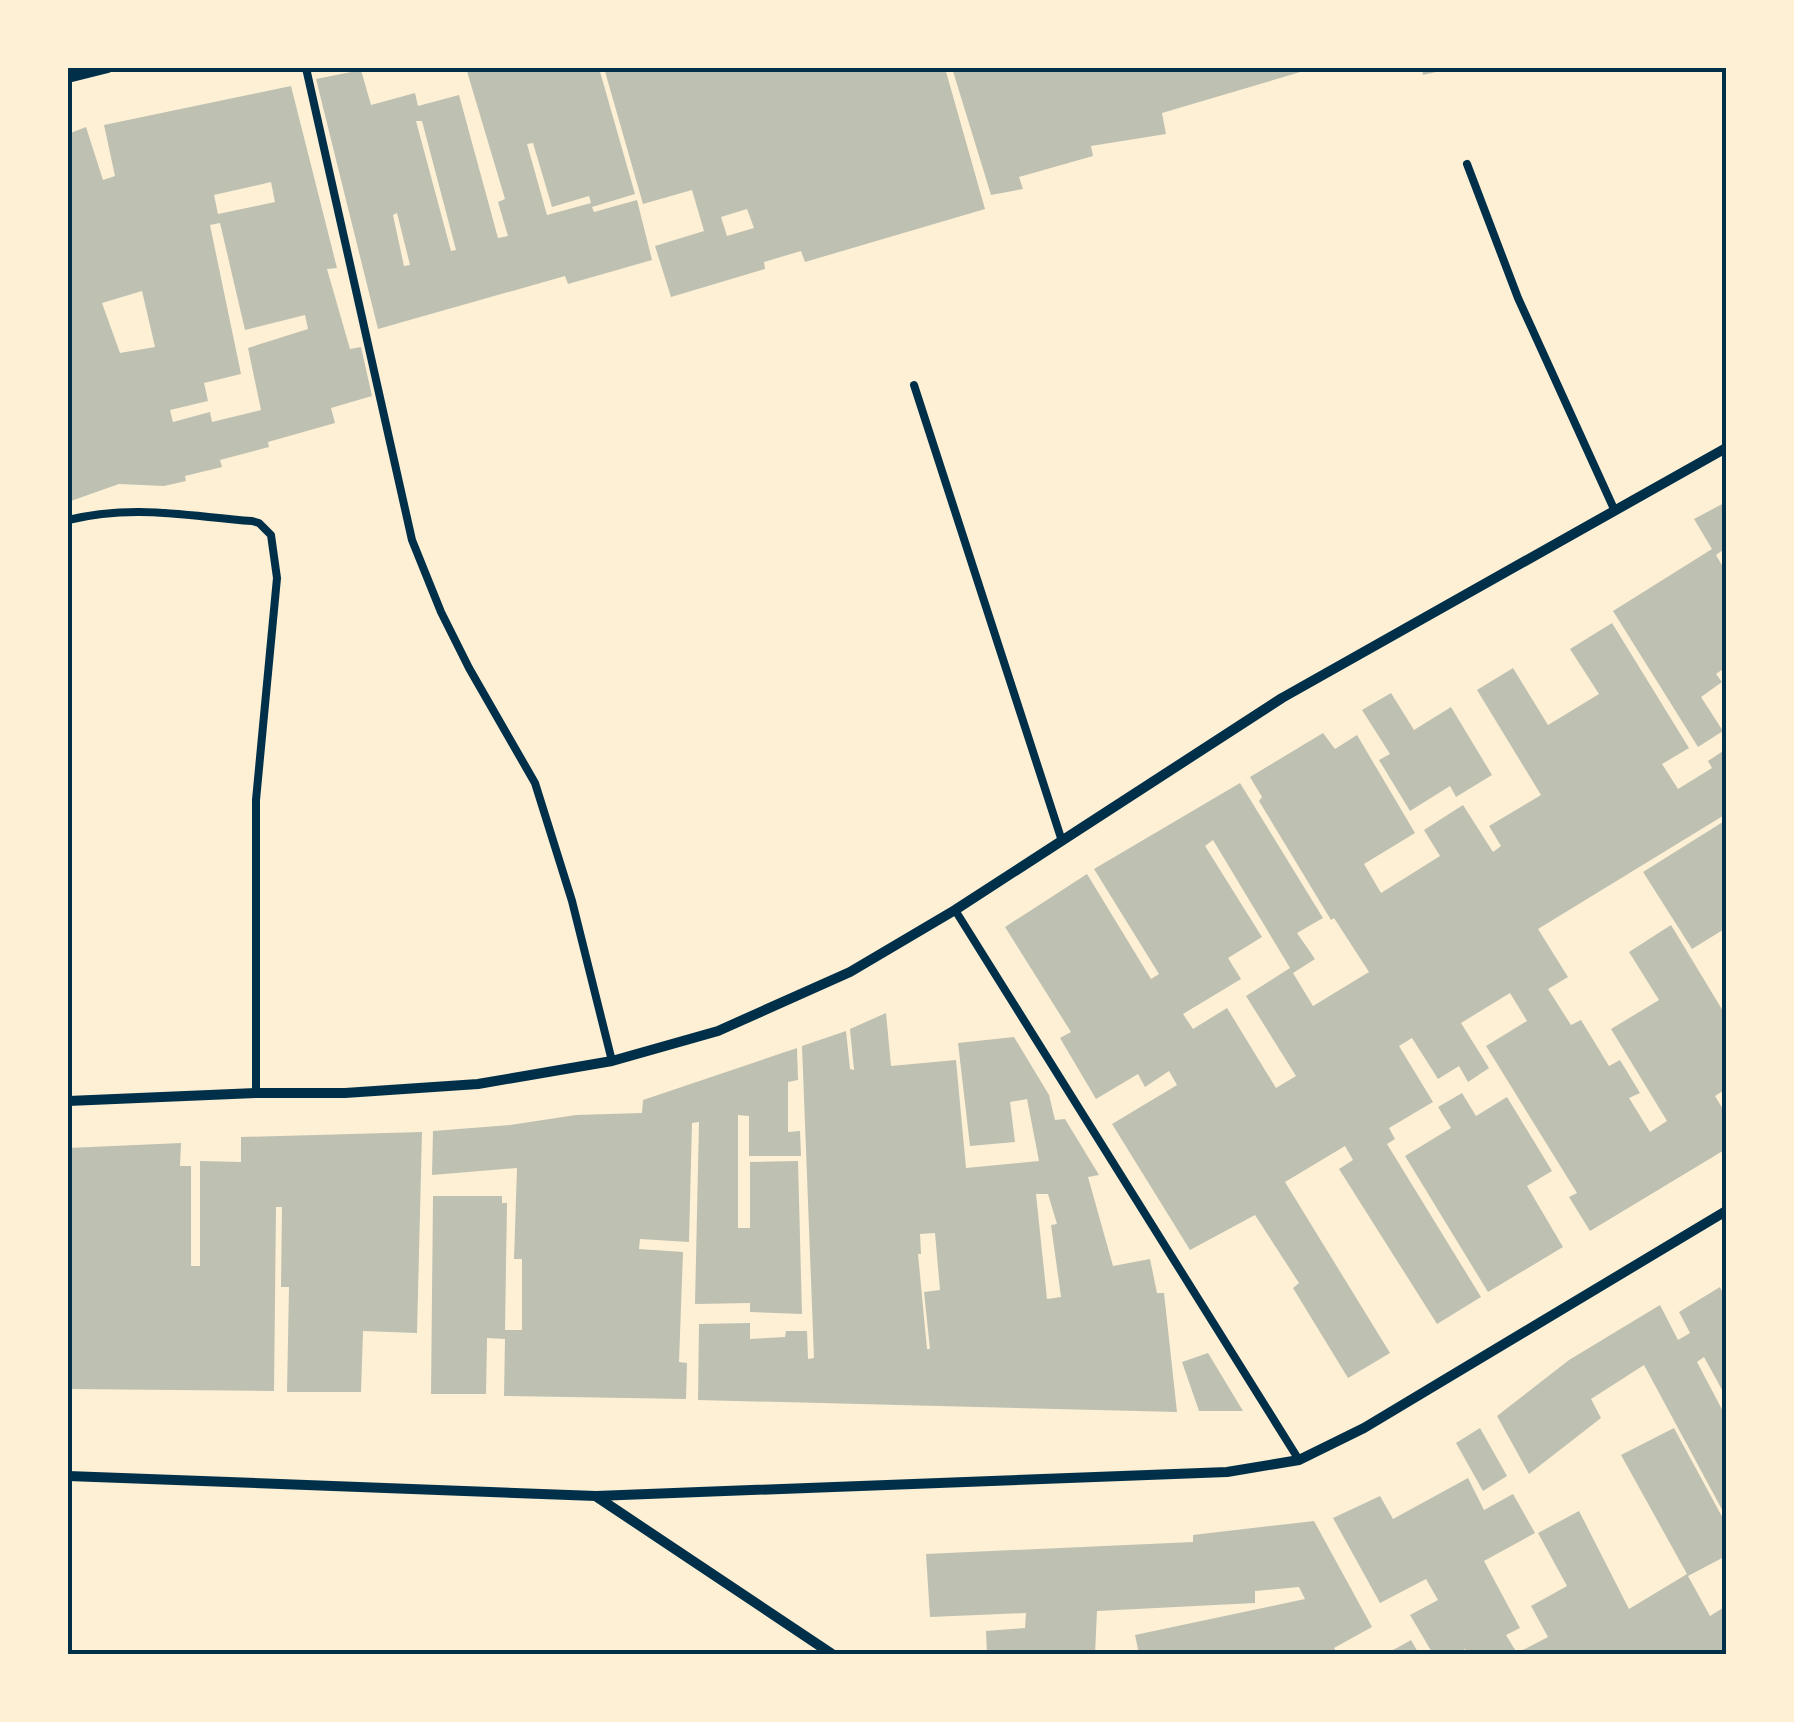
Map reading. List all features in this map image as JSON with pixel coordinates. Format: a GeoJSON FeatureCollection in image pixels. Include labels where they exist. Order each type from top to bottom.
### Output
{"type":"FeatureCollection","features":[{"type":"Feature","properties":{"kind":"street"},"geometry":{"type":"LineString","coordinates":[[68,78],[108,68]]}},
{"type":"Feature","properties":{"kind":"street"},"geometry":{"type":"LineString","coordinates":[[68,1101],[256,1092],[345,1093],[478,1084],[612,1061],[718,1031],[850,972],[954,910],[1282,698],[1726,448]]}},
{"type":"Feature","properties":{"kind":"street"},"geometry":{"type":"LineString","coordinates":[[68,1476],[596,1496],[1227,1472],[1298,1460],[1364,1428],[1726,1211]]}},
{"type":"Feature","properties":{"kind":"street"},"geometry":{"type":"LineString","coordinates":[[596,1496],[832,1654]]}},
{"type":"Feature","properties":{"kind":"lane"},"geometry":{"type":"LineString","coordinates":[[306,68],[412,540],[469,668],[535,783],[572,901],[612,1061]]}},
{"type":"Feature","properties":{"kind":"lane"},"geometry":{"type":"LineString","coordinates":[[1467,164],[1518,298],[1614,509]]}},
{"type":"Feature","properties":{"kind":"lane"},"geometry":{"type":"LineString","coordinates":[[914,385],[1062,840]]}},
{"type":"Feature","properties":{"kind":"lane"},"geometry":{"type":"LineString","coordinates":[[68,520],[110,511],[157,510],[259,523],[271,535],[278,578],[256,800],[256,1092]]}},
{"type":"Feature","properties":{"kind":"lane"},"geometry":{"type":"LineString","coordinates":[[954,910],[1298,1460]]}},
{"type":"Feature","properties":{"kind":"building"},"geometry":{"type":"Polygon","coordinates":[[[466,68],[599,68],[635,194],[592,207],[594,212],[637,200],[652,260],[568,284],[565,276],[378,329],[316,79],[361,70],[371,105],[415,93],[418,106],[459,95],[498,238],[508,236],[498,202],[505,199],[466,68]],[[416,121],[451,251],[456,250],[422,121],[416,121]],[[533,143],[527,144],[547,215],[591,203],[589,196],[552,207],[533,143]],[[397,213],[393,215],[404,266],[410,265],[397,213]]]}},
{"type":"Feature","properties":{"kind":"building"},"geometry":{"type":"Polygon","coordinates":[[[604,68],[945,68],[985,209],[805,262],[801,251],[764,262],[765,269],[671,297],[655,246],[704,231],[692,190],[643,204],[604,68]],[[747,209],[721,217],[727,236],[754,228],[747,209]]]}},
{"type":"Feature","properties":{"kind":"building"},"geometry":{"type":"Polygon","coordinates":[[[952,68],[1314,68],[1162,113],[1166,134],[1091,146],[1093,156],[1019,177],[1023,189],[991,195],[952,68]]]}},
{"type":"Feature","properties":{"kind":"building"},"geometry":{"type":"Polygon","coordinates":[[[1422,68],[1449,68],[1449,69],[1423,75],[1422,68]]]}},
{"type":"Feature","properties":{"kind":"building"},"geometry":{"type":"Polygon","coordinates":[[[291,86],[337,268],[327,269],[350,349],[361,347],[372,396],[331,408],[335,423],[220,460],[222,467],[185,476],[186,481],[164,486],[119,484],[68,502],[68,134],[86,127],[103,180],[115,176],[104,125],[291,86]],[[271,182],[214,195],[218,214],[275,202],[271,182]],[[220,223],[210,225],[241,374],[204,383],[208,401],[170,410],[173,422],[210,412],[212,422],[261,410],[248,348],[308,329],[305,315],[245,330],[220,223]],[[142,291],[102,303],[120,353],[155,347],[142,291]]]}},
{"type":"Feature","properties":{"kind":"building"},"geometry":{"type":"Polygon","coordinates":[[[1726,502],[1726,555],[1723,550],[1716,555],[1726,572],[1726,667],[1716,674],[1722,682],[1701,697],[1723,731],[1698,747],[1613,611],[1712,549],[1694,519],[1726,502]]]}},
{"type":"Feature","properties":{"kind":"building"},"geometry":{"type":"Polygon","coordinates":[[[1612,623],[1689,748],[1662,764],[1678,789],[1712,768],[1708,761],[1726,749],[1726,814],[1538,929],[1568,977],[1548,989],[1571,1025],[1581,1020],[1609,1066],[1620,1060],[1640,1093],[1629,1098],[1650,1132],[1667,1121],[1611,1029],[1659,1000],[1629,952],[1671,925],[1726,1016],[1726,1089],[1715,1096],[1726,1114],[1726,1149],[1590,1231],[1569,1197],[1577,1193],[1486,1046],[1527,1021],[1510,993],[1461,1023],[1489,1068],[1468,1082],[1459,1066],[1438,1079],[1412,1038],[1399,1046],[1433,1102],[1389,1128],[1395,1139],[1387,1144],[1481,1297],[1437,1324],[1339,1169],[1353,1160],[1345,1146],[1285,1182],[1390,1353],[1348,1378],[1293,1288],[1299,1283],[1255,1215],[1190,1250],[1112,1124],[1177,1085],[1169,1071],[1145,1087],[1138,1074],[1096,1099],[1060,1038],[1071,1032],[1005,927],[1087,874],[1151,979],[1159,974],[1094,869],[1240,783],[1323,918],[1297,933],[1315,959],[1293,973],[1313,1006],[1369,972],[1334,918],[1331,920],[1259,801],[1262,797],[1250,777],[1323,733],[1335,749],[1357,735],[1415,833],[1364,864],[1381,893],[1440,856],[1424,830],[1463,805],[1493,852],[1501,846],[1489,826],[1541,795],[1477,690],[1513,668],[1548,725],[1599,694],[1570,649],[1612,623]],[[1213,840],[1205,846],[1262,937],[1228,958],[1241,979],[1183,1014],[1193,1029],[1227,1008],[1276,1088],[1296,1076],[1246,996],[1290,968],[1213,840]]]}},
{"type":"Feature","properties":{"kind":"building"},"geometry":{"type":"Polygon","coordinates":[[[1391,693],[1414,730],[1451,707],[1492,775],[1456,797],[1450,786],[1410,811],[1379,760],[1390,754],[1362,710],[1391,693]]]}},
{"type":"Feature","properties":{"kind":"building"},"geometry":{"type":"Polygon","coordinates":[[[1726,820],[1726,928],[1692,949],[1643,872],[1726,820]]]}},
{"type":"Feature","properties":{"kind":"building"},"geometry":{"type":"Polygon","coordinates":[[[886,1013],[891,1066],[956,1060],[966,1168],[1039,1161],[1027,1099],[1010,1102],[1015,1142],[970,1146],[958,1043],[1014,1037],[1049,1095],[1055,1120],[1065,1119],[1099,1175],[1088,1177],[1113,1266],[1150,1259],[1157,1293],[1164,1293],[1177,1412],[698,1400],[699,1324],[750,1323],[750,1339],[807,1331],[808,1359],[814,1358],[802,1046],[846,1031],[850,1069],[854,1070],[850,1029],[886,1013]],[[1036,1194],[1047,1299],[1061,1297],[1051,1225],[1057,1224],[1048,1194],[1036,1194]],[[935,1233],[920,1234],[918,1254],[927,1349],[924,1292],[940,1290],[935,1233]]]}},
{"type":"Feature","properties":{"kind":"building"},"geometry":{"type":"Polygon","coordinates":[[[797,1048],[798,1080],[788,1082],[788,1132],[800,1131],[801,1156],[749,1156],[749,1116],[738,1115],[738,1228],[750,1228],[750,1162],[798,1161],[802,1314],[750,1312],[750,1303],[695,1304],[699,1122],[692,1123],[689,1242],[640,1239],[639,1249],[683,1252],[679,1362],[687,1363],[686,1399],[504,1396],[505,1339],[487,1338],[486,1394],[431,1394],[433,1196],[502,1196],[502,1203],[507,1203],[505,1330],[522,1330],[522,1259],[514,1259],[517,1168],[432,1175],[433,1131],[576,1115],[642,1113],[643,1100],[797,1048]]]}},
{"type":"Feature","properties":{"kind":"building"},"geometry":{"type":"Polygon","coordinates":[[[1462,1093],[1476,1116],[1507,1097],[1552,1171],[1527,1186],[1563,1247],[1488,1292],[1405,1156],[1451,1128],[1438,1107],[1462,1093]]]}},
{"type":"Feature","properties":{"kind":"building"},"geometry":{"type":"Polygon","coordinates":[[[422,1132],[417,1333],[363,1331],[361,1392],[287,1392],[289,1287],[281,1287],[282,1207],[276,1207],[274,1391],[68,1389],[68,1148],[181,1143],[180,1166],[191,1166],[191,1266],[200,1266],[200,1161],[241,1162],[241,1137],[422,1132]]]}},
{"type":"Feature","properties":{"kind":"building"},"geometry":{"type":"Polygon","coordinates":[[[1720,1287],[1726,1300],[1726,1397],[1704,1357],[1697,1362],[1726,1417],[1726,1517],[1644,1365],[1591,1399],[1601,1418],[1529,1474],[1497,1416],[1569,1360],[1660,1305],[1678,1340],[1690,1333],[1679,1312],[1720,1287]]]}},
{"type":"Feature","properties":{"kind":"building"},"geometry":{"type":"Polygon","coordinates":[[[1208,1353],[1243,1411],[1199,1411],[1182,1362],[1208,1353]]]}},
{"type":"Feature","properties":{"kind":"building"},"geometry":{"type":"Polygon","coordinates":[[[1480,1428],[1507,1476],[1483,1491],[1456,1443],[1480,1428]]]}},
{"type":"Feature","properties":{"kind":"building"},"geometry":{"type":"Polygon","coordinates":[[[1674,1428],[1726,1524],[1726,1556],[1688,1576],[1710,1616],[1726,1606],[1726,1654],[1468,1654],[1465,1649],[1455,1654],[1433,1654],[1410,1615],[1438,1600],[1426,1579],[1380,1603],[1333,1518],[1380,1496],[1393,1519],[1468,1478],[1484,1510],[1513,1494],[1535,1533],[1484,1561],[1520,1628],[1506,1635],[1517,1653],[1548,1637],[1531,1606],[1567,1586],[1538,1533],[1579,1511],[1629,1609],[1687,1574],[1621,1455],[1674,1428]]]}},
{"type":"Feature","properties":{"kind":"building"},"geometry":{"type":"Polygon","coordinates":[[[1314,1521],[1372,1627],[1334,1648],[1336,1651],[1324,1654],[1139,1654],[1135,1635],[1305,1599],[1299,1587],[1255,1591],[1255,1603],[1097,1611],[1095,1654],[987,1654],[986,1631],[1025,1628],[1026,1613],[930,1617],[926,1554],[1193,1542],[1193,1535],[1314,1521]]]}},
{"type":"Feature","properties":{"kind":"building"},"geometry":{"type":"Polygon","coordinates":[[[1411,1640],[1419,1654],[1386,1654],[1411,1640]]]}}]}
